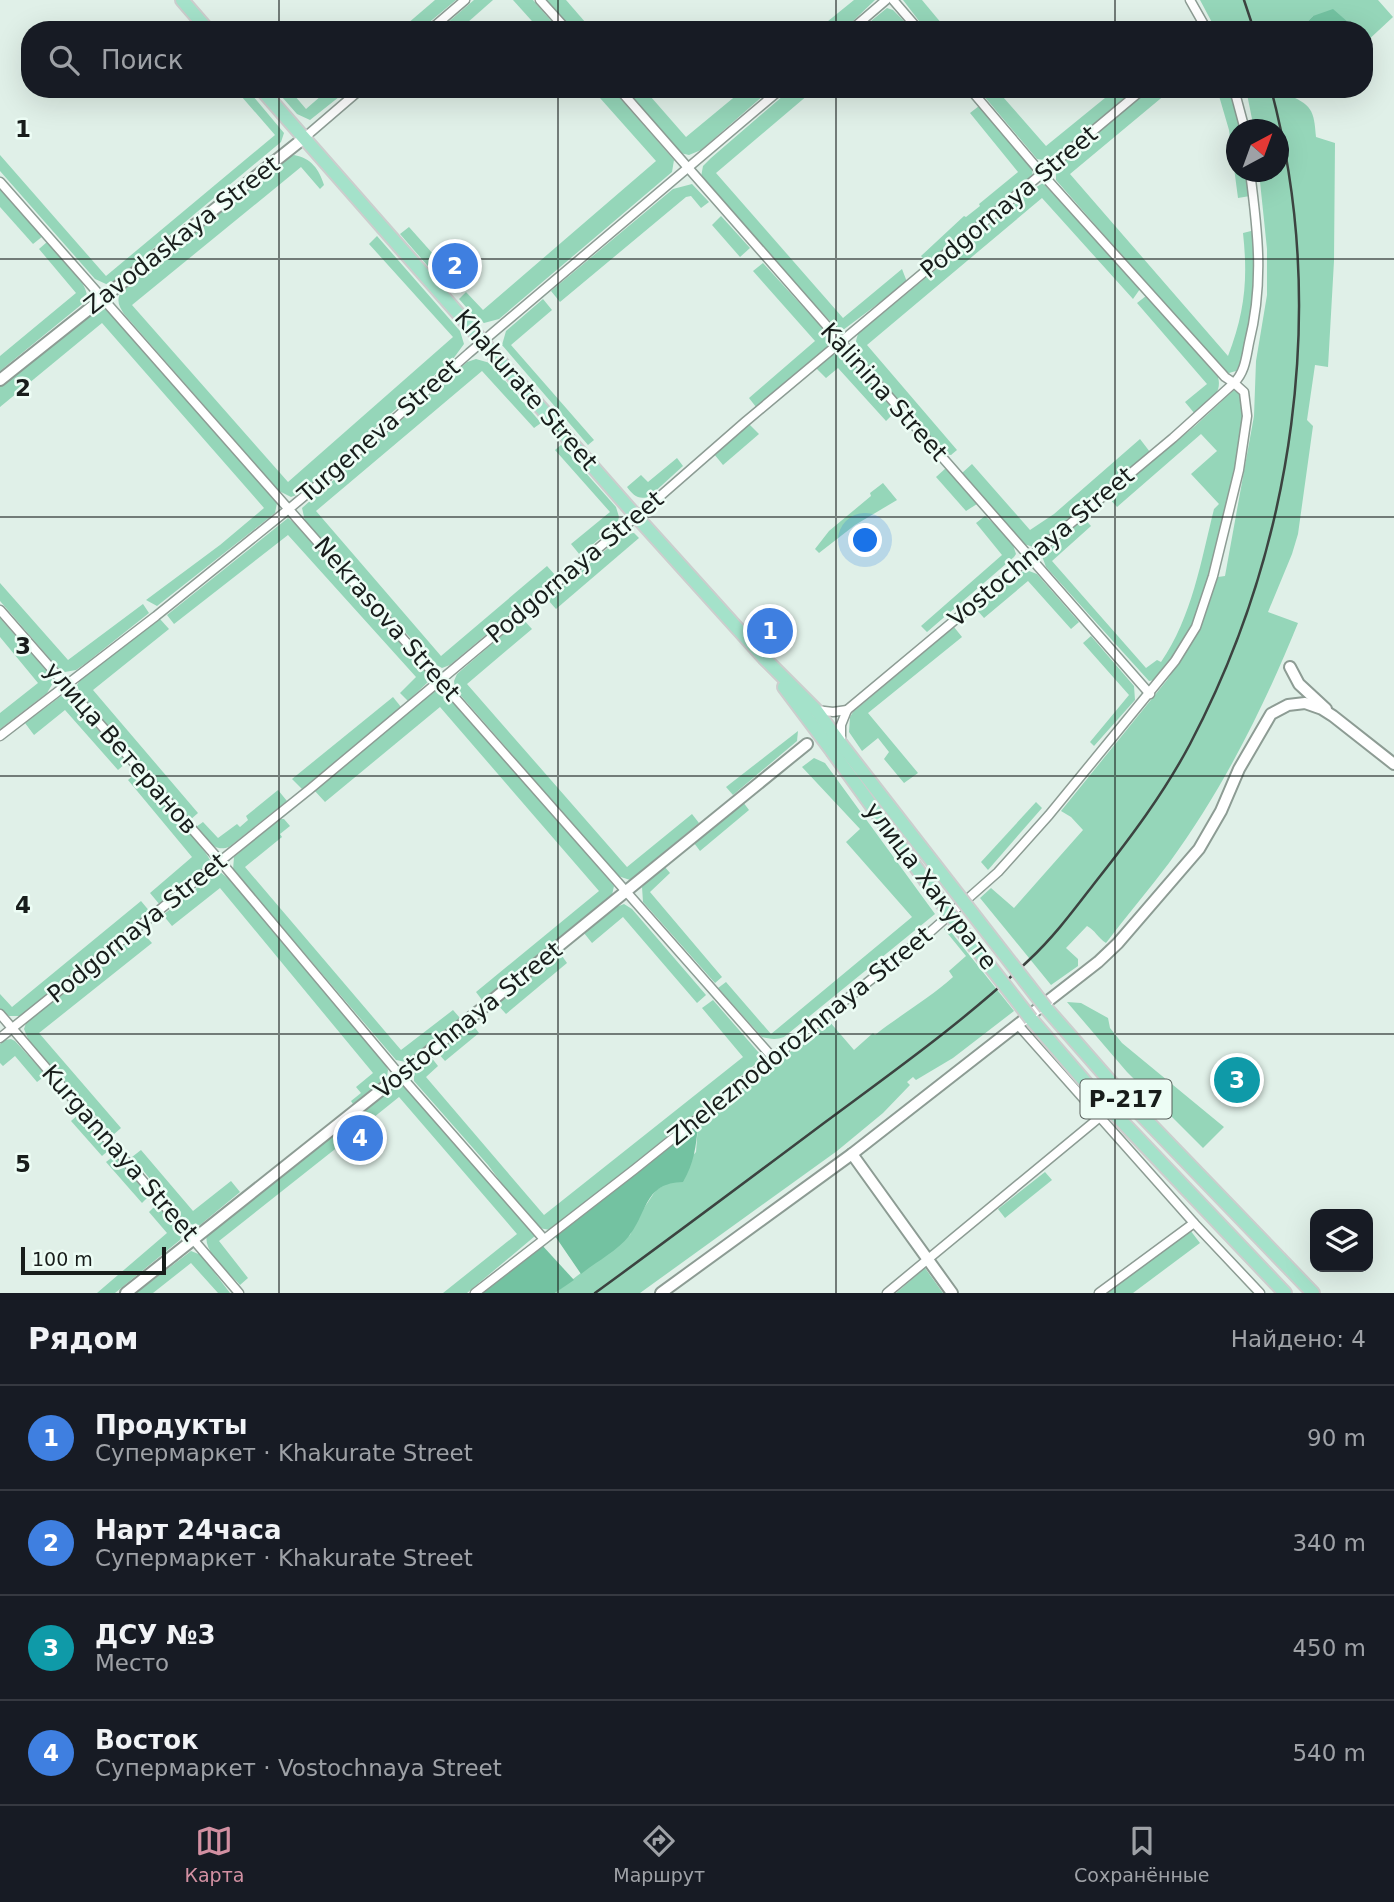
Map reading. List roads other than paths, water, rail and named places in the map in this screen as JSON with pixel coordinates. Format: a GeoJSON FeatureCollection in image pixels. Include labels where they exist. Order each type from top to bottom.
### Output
{"type":"FeatureCollection","features":[{"type":"Feature","properties":{"kind":"main road"},"geometry":{"type":"LineString","coordinates":[[182,0],[200,21]]}},
{"type":"Feature","properties":{"kind":"main road","name":"Khakurate Street"},"geometry":{"type":"LineString","coordinates":[[269,98],[764,658],[811,714],[834,748]]}},
{"type":"Feature","properties":{"kind":"main road","name":"Zavodaskaya Street"},"geometry":{"type":"LineString","coordinates":[[0,380],[304,138]]}},
{"type":"Feature","properties":{"kind":"main road"},"geometry":{"type":"LineString","coordinates":[[1290,667],[1299,684],[1394,764]]}},
{"type":"Feature","properties":{"kind":"main road"},"geometry":{"type":"LineString","coordinates":[[661,1293],[852,1154],[1098,962],[1118,943],[1199,849],[1270,714],[1287,705],[1305,703],[1334,716]]}},
{"type":"Feature","properties":{"kind":"main road"},"geometry":{"type":"LineString","coordinates":[[811,714],[807,744],[825,744],[834,748]]}},
{"type":"Feature","properties":{"kind":"main road","name":"Vostochnaya Street"},"geometry":{"type":"LineString","coordinates":[[126,1293],[400,1075],[807,744]]}},
{"type":"Feature","properties":{"kind":"main road","name":"улица Хакурате"},"geometry":{"type":"LineString","coordinates":[[834,748],[1046,1007],[1124,1097],[1301,1281]]}},
{"type":"Feature","properties":{"kind":"main road","name":"улица Хакурате"},"geometry":{"type":"LineString","coordinates":[[834,748],[957,924],[1031,1019],[1094,1092],[1285,1293]]}},
{"type":"Feature","properties":{"kind":"main road"},"geometry":{"type":"LineString","coordinates":[[852,1154],[952,1293]]}},
{"type":"Feature","properties":{"kind":"main road"},"geometry":{"type":"LineString","coordinates":[[1301,1281],[1313,1293]]}},
{"type":"Feature","properties":{"kind":"main road"},"geometry":{"type":"LineString","coordinates":[[1301,1281],[1318,1293]]}},
{"type":"Feature","properties":{"kind":"street"},"geometry":{"type":"LineString","coordinates":[[440,21],[465,0]]}},
{"type":"Feature","properties":{"kind":"street"},"geometry":{"type":"LineString","coordinates":[[540,0],[559,21]]}},
{"type":"Feature","properties":{"kind":"street"},"geometry":{"type":"LineString","coordinates":[[862,21],[886,0]]}},
{"type":"Feature","properties":{"kind":"street"},"geometry":{"type":"LineString","coordinates":[[893,0],[911,21]]}},
{"type":"Feature","properties":{"kind":"street"},"geometry":{"type":"LineString","coordinates":[[1190,0],[1202,21]]}},
{"type":"Feature","properties":{"kind":"street","name":"Zavodaskaya Street"},"geometry":{"type":"LineString","coordinates":[[304,138],[351,98]]}},
{"type":"Feature","properties":{"kind":"street","name":"Kalinina Street"},"geometry":{"type":"LineString","coordinates":[[627,98],[1150,694]]}},
{"type":"Feature","properties":{"kind":"street","name":"Turgeneva Street"},"geometry":{"type":"LineString","coordinates":[[0,736],[290,508],[771,98]]}},
{"type":"Feature","properties":{"kind":"street"},"geometry":{"type":"LineString","coordinates":[[978,98],[1043,175],[1225,377],[1234,383],[1242,375],[1256,317],[1260,280],[1251,182]]}},
{"type":"Feature","properties":{"kind":"street","name":"Podgornaya Street"},"geometry":{"type":"LineString","coordinates":[[0,1038],[221,862],[441,680],[1133,98]]}},
{"type":"Feature","properties":{"kind":"street"},"geometry":{"type":"LineString","coordinates":[[1236,98],[1242,119]]}},
{"type":"Feature","properties":{"kind":"street","name":"Nekrasova Street"},"geometry":{"type":"LineString","coordinates":[[0,182],[774,1058]]}},
{"type":"Feature","properties":{"kind":"street","name":"Vostochnaya Street"},"geometry":{"type":"LineString","coordinates":[[847,710],[1173,438],[1234,383]]}},
{"type":"Feature","properties":{"kind":"street","name":"Zheleznodorozhnaya Street"},"geometry":{"type":"LineString","coordinates":[[475,1293],[774,1058],[990,881],[1150,694],[1175,662],[1196,627],[1213,576],[1239,470],[1247,416],[1244,392],[1234,383]]}},
{"type":"Feature","properties":{"kind":"street","name":"улица Ветеранов"},"geometry":{"type":"LineString","coordinates":[[0,610],[221,862],[400,1075],[543,1238]]}},
{"type":"Feature","properties":{"kind":"street"},"geometry":{"type":"LineString","coordinates":[[811,714],[847,710],[834,748]]}},
{"type":"Feature","properties":{"kind":"street","name":"Kurgannaya Street"},"geometry":{"type":"LineString","coordinates":[[0,1014],[239,1293]]}},
{"type":"Feature","properties":{"kind":"street"},"geometry":{"type":"LineString","coordinates":[[1018,1025],[1260,1293]]}},
{"type":"Feature","properties":{"kind":"street"},"geometry":{"type":"LineString","coordinates":[[887,1293],[1100,1117]]}},
{"type":"Feature","properties":{"kind":"street"},"geometry":{"type":"LineString","coordinates":[[1099,1293],[1194,1223]]}},
{"type":"Feature","properties":{"kind":"railway"},"geometry":{"type":"LineString","coordinates":[[1244,0],[1251,21]]}},
{"type":"Feature","properties":{"kind":"railway"},"geometry":{"type":"LineString","coordinates":[[595,1293],[903,1064],[1005,982],[1039,951],[1073,911],[1135,831],[1180,762],[1226,668],[1255,589],[1277,507],[1291,424],[1298,340],[1297,255],[1288,172],[1273,98]]}},
{"type":"Feature","properties":{"kind":"place","name":"Нарт 24часа"},"geometry":{"type":"Point","coordinates":[455,266]}},
{"type":"Feature","properties":{"kind":"place","name":"Продукты"},"geometry":{"type":"Point","coordinates":[770,631]}},
{"type":"Feature","properties":{"kind":"place","name":"ДСУ №3"},"geometry":{"type":"Point","coordinates":[1237,1080]}},
{"type":"Feature","properties":{"kind":"place","name":"Восток"},"geometry":{"type":"Point","coordinates":[360,1138]}}]}
